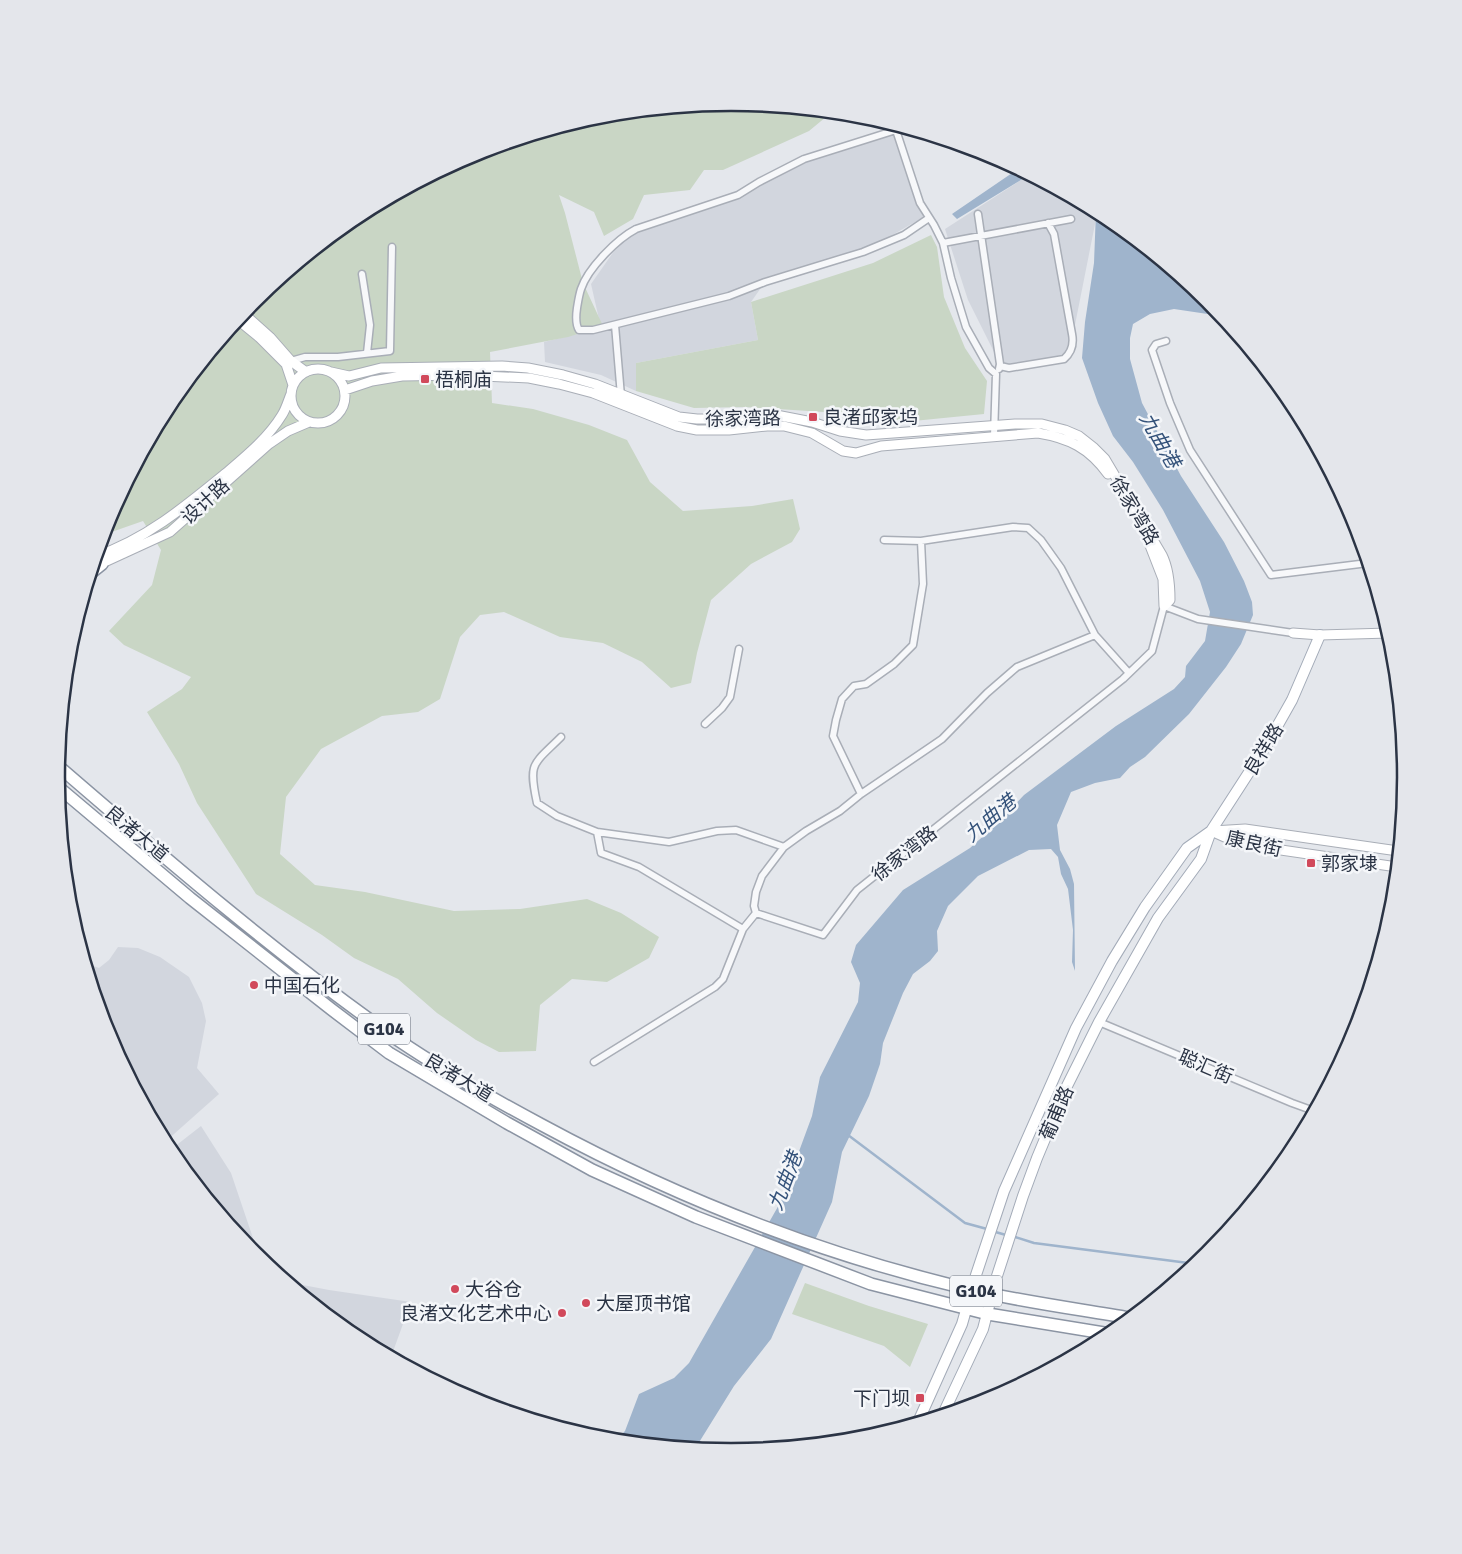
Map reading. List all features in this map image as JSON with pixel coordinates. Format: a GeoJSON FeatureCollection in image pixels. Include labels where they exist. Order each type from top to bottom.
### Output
{"type":"FeatureCollection","features":[{"type":"Feature","properties":{"kind":"highway","name":"良渚大道"},"geometry":{"type":"LineString","coordinates":[[65,771],[170,861],[337,995],[400,1041],[504,1104],[582,1147],[661,1185],[755,1223],[825,1248],[909,1274],[971,1290]]}},
{"type":"Feature","properties":{"kind":"highway","name":"良渚大道"},"geometry":{"type":"LineString","coordinates":[[65,793],[190,898],[331,1009],[390,1053],[507,1123],[592,1170],[750,1239],[871,1284],[966,1308]]}},
{"type":"Feature","properties":{"kind":"highway","name":"G104"},"geometry":{"type":"LineString","coordinates":[[971,1290],[1121,1316]]}},
{"type":"Feature","properties":{"kind":"highway","name":"G104"},"geometry":{"type":"LineString","coordinates":[[966,1308],[988,1314],[1018,1317],[1099,1332]]}},
{"type":"Feature","properties":{"kind":"main road","name":"良祥路"},"geometry":{"type":"LineString","coordinates":[[1187,848],[1211,831],[1266,746],[1292,700],[1320,635]]}},
{"type":"Feature","properties":{"kind":"main road","name":"葡甫路"},"geometry":{"type":"LineString","coordinates":[[946,1408],[983,1329],[1036,1158],[1067,1086],[1099,1022],[1158,918],[1201,859],[1211,831]]}},
{"type":"Feature","properties":{"kind":"main road","name":"葡甫路"},"geometry":{"type":"LineString","coordinates":[[921,1415],[962,1324],[981,1258],[1004,1191],[1072,1036],[1107,970],[1145,907],[1187,848]]}},
{"type":"Feature","properties":{"kind":"street"},"geometry":{"type":"LineString","coordinates":[[892,131],[804,159],[738,195],[626,234],[594,267],[581,288],[576,314],[576,326],[579,330],[593,330],[729,296],[766,282],[863,252],[904,235],[929,218]]}},
{"type":"Feature","properties":{"kind":"street"},"geometry":{"type":"LineString","coordinates":[[897,133],[920,204],[943,243],[951,278],[966,327],[989,368],[996,374]]}},
{"type":"Feature","properties":{"kind":"street"},"geometry":{"type":"LineString","coordinates":[[978,214],[1000,366],[996,374],[994,436]]}},
{"type":"Feature","properties":{"kind":"street"},"geometry":{"type":"LineString","coordinates":[[943,243],[1071,219]]}},
{"type":"Feature","properties":{"kind":"street"},"geometry":{"type":"LineString","coordinates":[[1000,366],[1009,368],[1064,359],[1072,347],[1072,334],[1054,234],[1048,223]]}},
{"type":"Feature","properties":{"kind":"street"},"geometry":{"type":"LineString","coordinates":[[292,361],[305,357],[338,357],[390,351],[392,247]]}},
{"type":"Feature","properties":{"kind":"street"},"geometry":{"type":"LineString","coordinates":[[362,274],[370,325],[367,354]]}},
{"type":"Feature","properties":{"kind":"street"},"geometry":{"type":"LineString","coordinates":[[249,318],[270,337],[292,361],[306,372]]}},
{"type":"Feature","properties":{"kind":"street"},"geometry":{"type":"LineString","coordinates":[[243,324],[286,364],[292,389],[291,403],[301,418],[309,422],[326,423],[340,414],[346,398],[345,390],[337,376],[323,369],[314,369],[298,377],[292,389]]}},
{"type":"Feature","properties":{"kind":"street"},"geometry":{"type":"LineString","coordinates":[[615,325],[621,404]]}},
{"type":"Feature","properties":{"kind":"street"},"geometry":{"type":"LineString","coordinates":[[1166,341],[1156,344],[1152,350],[1170,403],[1190,450],[1271,575],[1362,564]]}},
{"type":"Feature","properties":{"kind":"street","name":"徐家湾路"},"geometry":{"type":"LineString","coordinates":[[331,372],[349,376],[381,368],[502,366],[528,368],[595,384],[678,417],[716,419],[771,414],[812,422],[840,431],[866,435],[1042,424],[1065,430],[1079,436],[1099,453],[1110,467],[1162,555],[1167,564],[1170,600],[1164,606]]}},
{"type":"Feature","properties":{"kind":"street","name":"徐家湾路"},"geometry":{"type":"LineString","coordinates":[[345,390],[372,381],[402,376],[459,375],[514,377],[559,384],[593,394],[677,426],[697,430],[784,426],[812,433],[843,451],[856,453],[881,446],[1038,433],[1058,436],[1086,450],[1100,464],[1116,486],[1153,549],[1163,579],[1164,606],[1152,651],[1129,673],[857,890],[824,935],[756,913]]}},
{"type":"Feature","properties":{"kind":"street","name":"设计路"},"geometry":{"type":"LineString","coordinates":[[102,558],[110,551],[158,525],[204,491],[246,456],[283,414],[292,389]]}},
{"type":"Feature","properties":{"kind":"street","name":"设计路"},"geometry":{"type":"LineString","coordinates":[[101,560],[170,532],[268,444],[288,431],[309,422]]}},
{"type":"Feature","properties":{"kind":"street"},"geometry":{"type":"LineString","coordinates":[[884,540],[920,541],[1013,527],[1028,528],[1041,540],[1061,568],[1095,635],[1129,673]]}},
{"type":"Feature","properties":{"kind":"street"},"geometry":{"type":"LineString","coordinates":[[861,794],[833,736],[836,720],[842,699],[854,686],[866,684],[894,664],[913,645],[923,584],[920,541]]}},
{"type":"Feature","properties":{"kind":"street"},"geometry":{"type":"LineString","coordinates":[[1164,606],[1198,618],[1294,633],[1320,635],[1381,633]]}},
{"type":"Feature","properties":{"kind":"street"},"geometry":{"type":"LineString","coordinates":[[594,1062],[707,992],[723,980],[743,929],[756,913],[754,906],[756,892],[762,876],[784,847],[806,831],[840,811],[861,794],[942,739],[986,693],[1016,667],[1095,635]]}},
{"type":"Feature","properties":{"kind":"street"},"geometry":{"type":"LineString","coordinates":[[705,724],[722,708],[730,697],[740,649]]}},
{"type":"Feature","properties":{"kind":"street"},"geometry":{"type":"LineString","coordinates":[[561,737],[534,764],[532,778],[537,803],[557,816],[598,832],[669,842],[717,831],[736,830],[784,847]]}},
{"type":"Feature","properties":{"kind":"street","name":"康良街"},"geometry":{"type":"LineString","coordinates":[[1211,831],[1245,829],[1393,850]]}},
{"type":"Feature","properties":{"kind":"street","name":"康良街"},"geometry":{"type":"LineString","coordinates":[[1211,831],[1240,844],[1391,866]]}},
{"type":"Feature","properties":{"kind":"street"},"geometry":{"type":"LineString","coordinates":[[598,832],[601,853],[639,867],[743,929]]}},
{"type":"Feature","properties":{"kind":"street","name":"聪汇街"},"geometry":{"type":"LineString","coordinates":[[1099,1022],[1308,1109]]}},
{"type":"Feature","properties":{"kind":"shaded area"},"geometry":{"type":"Polygon","coordinates":[[[892,131],[897,133],[927,215],[863,252],[765,282],[751,302],[758,340],[636,363],[636,391],[601,375],[545,362],[544,342],[601,328],[591,284],[626,234],[738,195],[804,159],[892,131]]]}},
{"type":"Feature","properties":{"kind":"shaded area"},"geometry":{"type":"Polygon","coordinates":[[[1023,179],[1064,200],[1096,220],[1069,355],[1064,359],[1000,364],[968,300],[945,229],[1023,179]]]}},
{"type":"Feature","properties":{"kind":"shaded area"},"geometry":{"type":"Polygon","coordinates":[[[118,947],[138,948],[160,957],[189,977],[202,1003],[206,1021],[197,1068],[219,1094],[171,1137],[134,1072],[100,991],[93,966],[99,968],[109,960],[118,947]]]}},
{"type":"Feature","properties":{"kind":"shaded area"},"geometry":{"type":"Polygon","coordinates":[[[201,1126],[231,1173],[254,1242],[230,1216],[176,1145],[201,1126]]]}},
{"type":"Feature","properties":{"kind":"shaded area"},"geometry":{"type":"Polygon","coordinates":[[[300,1285],[329,1290],[411,1302],[393,1351],[361,1331],[300,1285]]]}},
{"type":"Feature","properties":{"kind":"green space"},"geometry":{"type":"Polygon","coordinates":[[[687,112],[775,112],[825,118],[809,131],[723,170],[704,170],[690,190],[644,195],[633,219],[604,236],[594,212],[559,195],[583,283],[603,326],[568,337],[490,352],[492,403],[533,409],[589,425],[627,440],[650,482],[683,511],[752,506],[793,499],[800,529],[792,542],[751,564],[711,600],[691,683],[671,688],[642,662],[603,643],[560,637],[504,612],[480,615],[460,637],[440,699],[418,712],[382,716],[321,749],[286,797],[280,854],[315,885],[365,892],[454,911],[520,909],[587,899],[621,913],[659,937],[649,958],[607,982],[572,979],[540,1005],[536,1051],[499,1052],[476,1040],[437,1013],[398,979],[354,958],[322,935],[256,894],[197,803],[179,764],[147,712],[182,689],[191,677],[124,645],[109,631],[152,585],[161,550],[143,521],[112,532],[134,482],[154,444],[177,407],[230,338],[292,276],[361,223],[398,200],[436,180],[517,146],[601,124],[687,112]]]}},
{"type":"Feature","properties":{"kind":"green space"},"geometry":{"type":"Polygon","coordinates":[[[931,235],[937,247],[944,297],[965,348],[987,381],[984,414],[883,424],[824,412],[745,407],[694,408],[636,391],[636,363],[758,340],[751,302],[873,263],[931,235]]]}},
{"type":"Feature","properties":{"kind":"green space"},"geometry":{"type":"Polygon","coordinates":[[[805,1283],[869,1306],[928,1324],[910,1367],[884,1346],[792,1314],[805,1283]]]}},
{"type":"Feature","properties":{"kind":"water"},"geometry":{"type":"Polygon","coordinates":[[[1011,173],[1023,179],[957,219],[952,214],[1011,173]]]}},
{"type":"Feature","properties":{"kind":"water","name":"九曲港"},"geometry":{"type":"Polygon","coordinates":[[[1096,220],[1170,276],[1210,314],[1174,309],[1150,314],[1133,324],[1130,338],[1130,359],[1142,403],[1181,476],[1224,542],[1244,581],[1252,602],[1253,615],[1241,644],[1226,667],[1189,714],[1145,757],[1130,767],[1120,778],[1095,783],[1071,792],[1057,825],[1060,850],[1070,869],[1074,884],[1075,971],[1072,962],[1073,930],[1068,889],[1061,874],[1058,857],[1051,849],[1029,850],[978,876],[948,906],[937,931],[938,951],[930,961],[913,974],[903,993],[883,1043],[880,1064],[869,1096],[842,1152],[832,1202],[771,1339],[734,1386],[699,1442],[622,1434],[639,1394],[674,1378],[689,1363],[780,1203],[812,1116],[820,1077],[858,1002],[860,983],[851,962],[856,945],[903,890],[970,848],[998,823],[1024,795],[1116,726],[1174,689],[1185,677],[1186,666],[1205,641],[1210,612],[1200,581],[1163,510],[1133,462],[1113,436],[1098,403],[1082,358],[1085,322],[1094,263],[1096,220]]]}},
{"type":"Feature","properties":{"kind":"waterway"},"geometry":{"type":"LineString","coordinates":[[848,1135],[965,1223],[987,1229]]}},
{"type":"Feature","properties":{"kind":"waterway"},"geometry":{"type":"LineString","coordinates":[[992,1231],[1006,1235]]}},
{"type":"Feature","properties":{"kind":"waterway"},"geometry":{"type":"LineString","coordinates":[[1012,1236],[1034,1243],[1186,1263]]}},
{"type":"Feature","properties":{"kind":"place","name":"梧桐庙"},"geometry":{"type":"Point","coordinates":[425,379]}},
{"type":"Feature","properties":{"kind":"place","name":"良渚邱家坞"},"geometry":{"type":"Point","coordinates":[813,417]}},
{"type":"Feature","properties":{"kind":"place","name":"郭家埭"},"geometry":{"type":"Point","coordinates":[1311,863]}},
{"type":"Feature","properties":{"kind":"place","name":"中国石化"},"geometry":{"type":"Point","coordinates":[254,985]}},
{"type":"Feature","properties":{"kind":"place","name":"大谷仓"},"geometry":{"type":"Point","coordinates":[455,1289]}},
{"type":"Feature","properties":{"kind":"place","name":"大屋顶书馆"},"geometry":{"type":"Point","coordinates":[586,1303]}},
{"type":"Feature","properties":{"kind":"place","name":"良渚文化艺术中心"},"geometry":{"type":"Point","coordinates":[562,1313]}},
{"type":"Feature","properties":{"kind":"place","name":"下门坝"},"geometry":{"type":"Point","coordinates":[920,1398]}}]}
